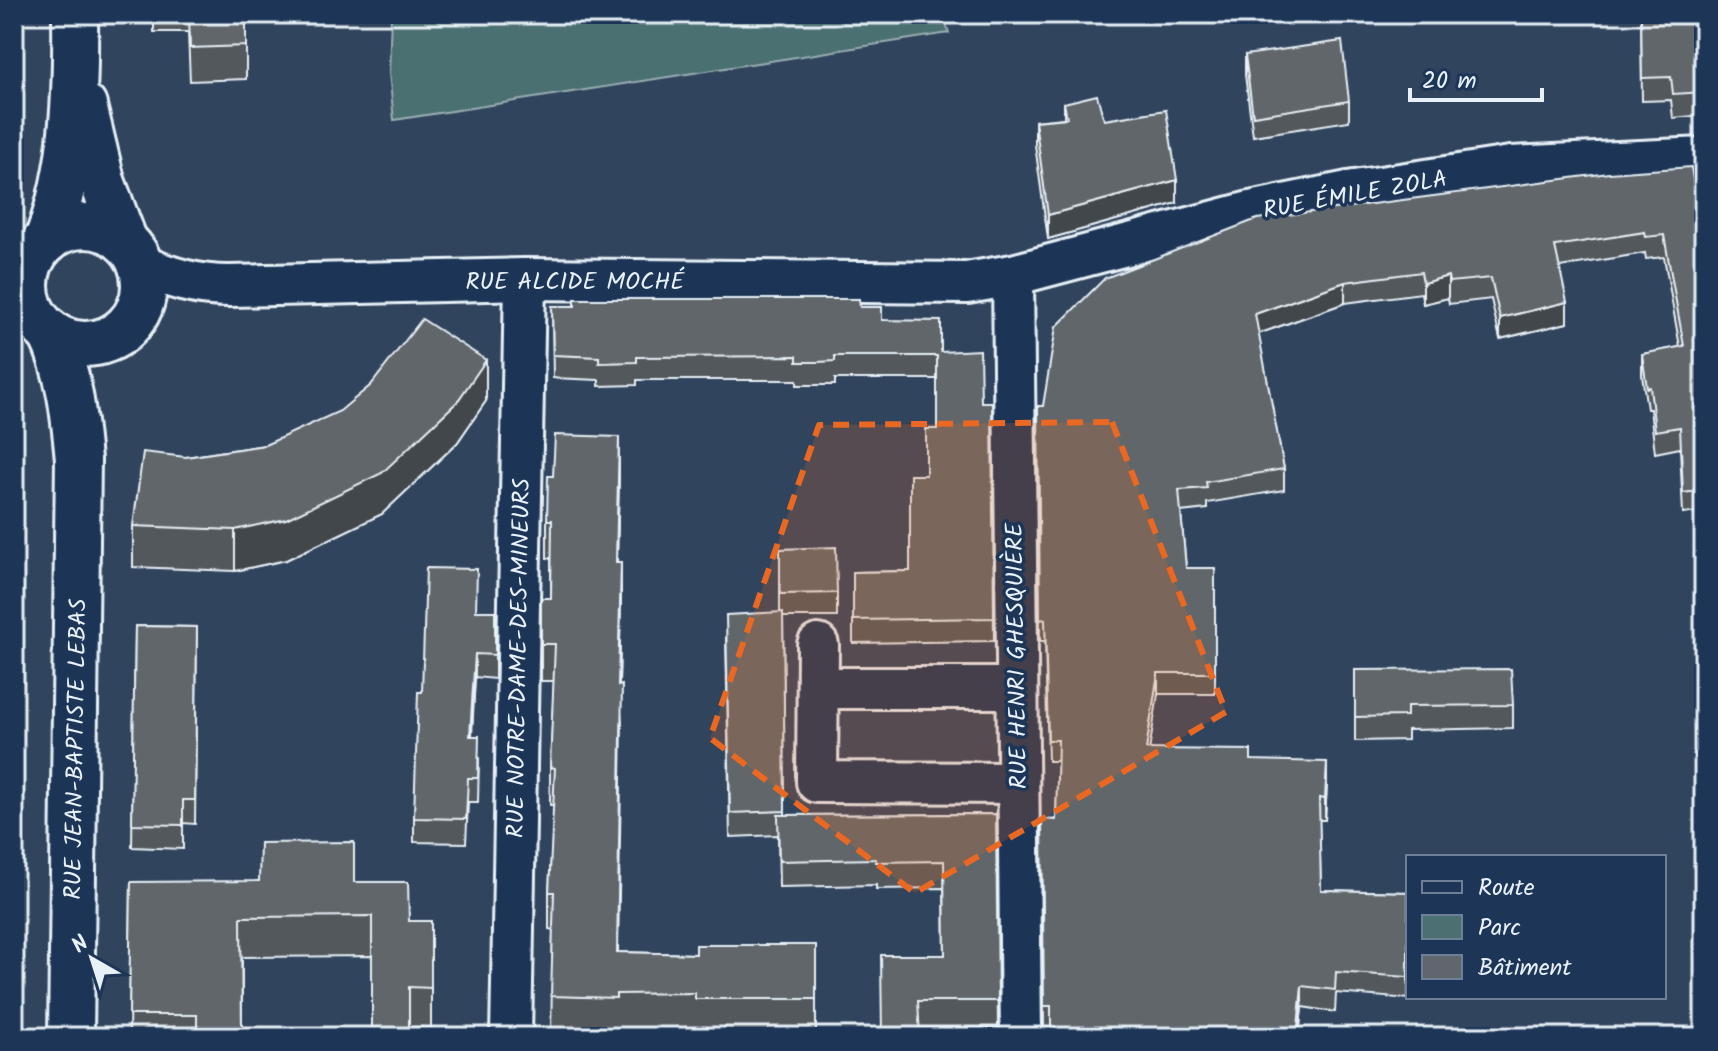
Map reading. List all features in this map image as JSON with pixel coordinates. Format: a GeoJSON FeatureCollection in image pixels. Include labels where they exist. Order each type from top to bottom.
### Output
{"type":"FeatureCollection","features":[{"type":"Feature","properties":{"kind":"street"},"geometry":{"type":"LineString","coordinates":[[75,14],[76,60],[64,187],[32,253],[27,290],[35,323],[66,341],[85,344],[103,341],[127,327],[143,293],[133,253],[96,159],[76,60]]}},
{"type":"Feature","properties":{"kind":"street","name":"RUE ÉMILE ZOLA"},"geometry":{"type":"LineString","coordinates":[[1013,275],[1250,212],[1348,192],[1511,167],[1704,158]]}},
{"type":"Feature","properties":{"kind":"street"},"geometry":{"type":"LineString","coordinates":[[32,253],[63,231],[82,226],[100,228],[133,253]]}},
{"type":"Feature","properties":{"kind":"street","name":"RUE ALCIDE MOCHÉ"},"geometry":{"type":"LineString","coordinates":[[133,253],[175,279],[209,286],[525,279],[936,285],[1013,275]]}},
{"type":"Feature","properties":{"kind":"street","name":"RUE HENRI GHESQUIÈRE"},"geometry":{"type":"LineString","coordinates":[[1013,275],[1021,1037]]}},
{"type":"Feature","properties":{"kind":"street","name":"RUE NOTRE-DAME-DES-MINEURS"},"geometry":{"type":"LineString","coordinates":[[511,1037],[525,279]]}},
{"type":"Feature","properties":{"kind":"street","name":"RUE JEAN-BAPTISTE LEBAS"},"geometry":{"type":"LineString","coordinates":[[35,323],[62,360],[78,460],[71,1037]]}},
{"type":"Feature","properties":{"kind":"street","name":"RUE JEAN-BAPTISTE LEBAS"},"geometry":{"type":"LineString","coordinates":[[78,460],[93,389],[101,369],[127,327]]}},
{"type":"Feature","properties":{"kind":"street"},"geometry":{"type":"LineString","coordinates":[[818,645],[817,782],[1018,783]]}},
{"type":"Feature","properties":{"kind":"street"},"geometry":{"type":"LineString","coordinates":[[818,688],[1016,688]]}},
{"type":"Feature","properties":{"kind":"highlighted area"},"geometry":{"type":"Polygon","coordinates":[[[1112,422],[1226,712],[915,893],[710,738],[819,425],[1112,422]]]}},
{"type":"Feature","properties":{"kind":"green space"},"geometry":{"type":"Polygon","coordinates":[[[391,14],[943,14],[949,33],[394,120],[389,73],[391,14]]]}},
{"type":"Feature","properties":{"kind":"building"},"geometry":{"type":"Polygon","coordinates":[[[189,14],[246,14],[246,46],[190,48],[189,14]]]}},
{"type":"Feature","properties":{"kind":"building"},"geometry":{"type":"Polygon","coordinates":[[[1641,14],[1704,14],[1704,92],[1673,94],[1671,77],[1642,78],[1641,14]]]}},
{"type":"Feature","properties":{"kind":"building"},"geometry":{"type":"Polygon","coordinates":[[[1342,41],[1349,101],[1253,116],[1245,55],[1342,41]]]}},
{"type":"Feature","properties":{"kind":"building"},"geometry":{"type":"Polygon","coordinates":[[[1097,95],[1104,120],[1166,110],[1177,180],[1048,215],[1035,121],[1067,118],[1064,103],[1097,95]]]}},
{"type":"Feature","properties":{"kind":"building"},"geometry":{"type":"Polygon","coordinates":[[[1691,167],[1701,226],[1704,225],[1704,490],[1683,493],[1680,427],[1655,431],[1642,354],[1684,346],[1664,235],[1646,237],[1645,232],[1555,246],[1567,302],[1500,318],[1491,278],[1449,282],[1448,276],[1423,283],[1421,272],[1345,282],[1255,314],[1284,469],[1206,482],[1207,488],[1179,490],[1186,568],[1215,568],[1215,673],[1158,673],[1146,749],[1251,750],[1251,760],[1327,762],[1325,799],[1319,798],[1321,890],[1406,892],[1406,977],[1336,972],[1335,990],[1302,986],[1297,1037],[1051,1037],[1051,1006],[1044,1006],[1042,819],[1056,820],[1058,740],[1048,740],[1045,619],[1040,620],[1038,406],[1043,406],[1056,327],[1105,278],[1257,219],[1609,173],[1691,167]]]}},
{"type":"Feature","properties":{"kind":"building"},"geometry":{"type":"Polygon","coordinates":[[[575,299],[859,299],[860,307],[882,307],[882,320],[941,321],[941,352],[980,350],[981,402],[992,402],[994,618],[853,620],[853,572],[910,571],[910,475],[926,475],[926,429],[937,429],[937,356],[835,356],[835,361],[817,362],[797,362],[797,356],[637,357],[637,362],[599,363],[599,357],[553,355],[552,306],[575,306],[575,299]]]}},
{"type":"Feature","properties":{"kind":"building"},"geometry":{"type":"Polygon","coordinates":[[[422,319],[486,360],[457,402],[382,473],[286,519],[235,530],[133,526],[143,452],[186,457],[265,445],[340,411],[371,385],[422,319]]]}},
{"type":"Feature","properties":{"kind":"building"},"geometry":{"type":"Polygon","coordinates":[[[555,435],[619,437],[616,562],[621,562],[618,686],[622,685],[617,952],[696,954],[696,945],[816,945],[816,999],[695,999],[695,993],[616,994],[616,998],[551,996],[554,892],[549,892],[555,768],[550,767],[555,644],[541,644],[541,598],[551,598],[552,520],[547,520],[548,476],[553,476],[555,435]]]}},
{"type":"Feature","properties":{"kind":"building"},"geometry":{"type":"Polygon","coordinates":[[[836,547],[837,593],[780,594],[780,549],[836,547]]]}},
{"type":"Feature","properties":{"kind":"building"},"geometry":{"type":"Polygon","coordinates":[[[426,568],[477,569],[476,611],[495,611],[495,655],[475,654],[470,736],[479,736],[478,778],[468,778],[466,819],[414,818],[426,568]]]}},
{"type":"Feature","properties":{"kind":"building"},"geometry":{"type":"Polygon","coordinates":[[[783,612],[785,811],[730,813],[726,615],[783,612]]]}},
{"type":"Feature","properties":{"kind":"building"},"geometry":{"type":"Polygon","coordinates":[[[135,626],[197,627],[195,800],[183,800],[183,825],[132,824],[135,626]]]}},
{"type":"Feature","properties":{"kind":"building"},"geometry":{"type":"Polygon","coordinates":[[[1511,669],[1513,705],[1407,706],[1407,716],[1355,717],[1355,670],[1511,669]]]}},
{"type":"Feature","properties":{"kind":"building"},"geometry":{"type":"Polygon","coordinates":[[[996,814],[998,1001],[918,1001],[920,1037],[882,1037],[881,955],[945,955],[944,861],[779,861],[778,815],[996,814]]]}},
{"type":"Feature","properties":{"kind":"building"},"geometry":{"type":"Polygon","coordinates":[[[354,842],[354,882],[408,882],[409,921],[431,921],[431,988],[409,987],[409,1037],[372,1037],[372,916],[241,917],[242,1037],[197,1037],[197,1015],[129,1015],[131,882],[259,881],[260,843],[354,842]]]}}]}
